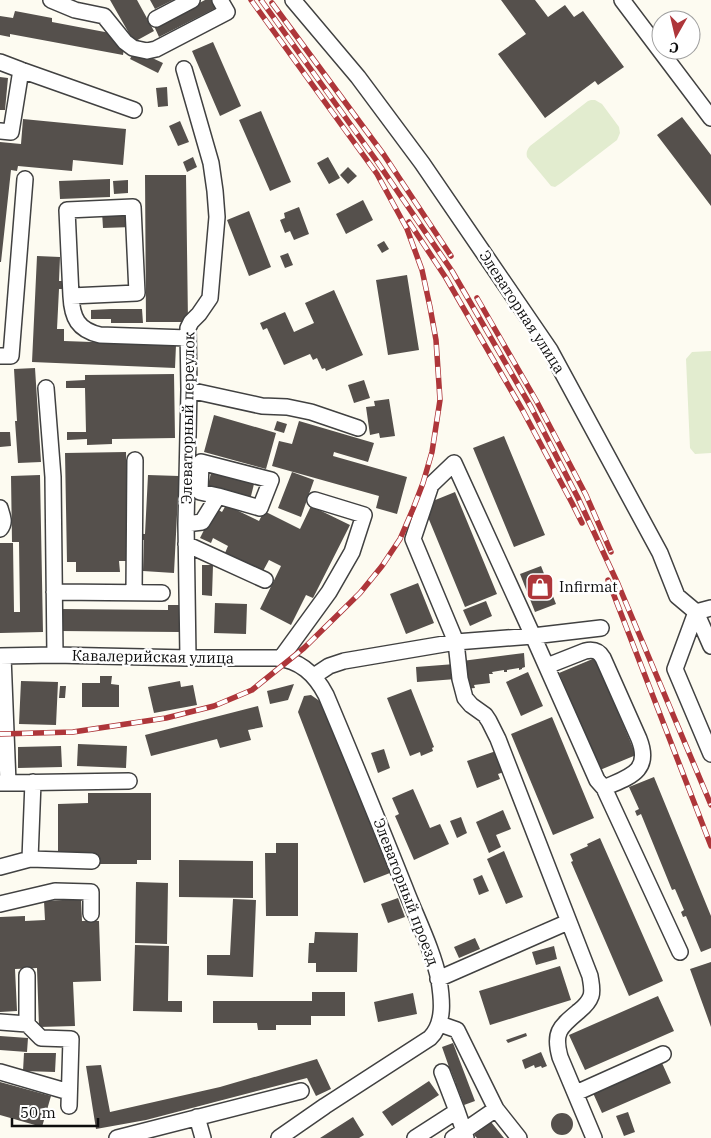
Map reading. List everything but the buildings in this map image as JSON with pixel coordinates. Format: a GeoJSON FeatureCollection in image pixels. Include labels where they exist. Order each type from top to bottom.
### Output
{"type":"FeatureCollection","features":[{"type":"Feature","properties":{"kind":"street"},"geometry":{"type":"LineString","coordinates":[[51,0],[74,10],[104,16],[125,42],[133,48],[147,51],[156,50],[228,12],[220,0]]}},
{"type":"Feature","properties":{"kind":"street"},"geometry":{"type":"LineString","coordinates":[[156,19],[192,0]]}},
{"type":"Feature","properties":{"kind":"street","name":"Элеваторная улица"},"geometry":{"type":"LineString","coordinates":[[293,0],[358,77],[422,162],[550,350],[660,553],[678,596],[696,612],[711,646]]}},
{"type":"Feature","properties":{"kind":"street"},"geometry":{"type":"LineString","coordinates":[[622,0],[711,118]]}},
{"type":"Feature","properties":{"kind":"street"},"geometry":{"type":"LineString","coordinates":[[0,62],[134,110]]}},
{"type":"Feature","properties":{"kind":"street","name":"Элеваторный переулок"},"geometry":{"type":"LineString","coordinates":[[184,69],[211,163],[217,217],[210,298],[188,328],[189,390],[186,524],[188,658]]}},
{"type":"Feature","properties":{"kind":"street"},"geometry":{"type":"LineString","coordinates":[[0,131],[10,132],[21,70]]}},
{"type":"Feature","properties":{"kind":"street"},"geometry":{"type":"LineString","coordinates":[[0,356],[11,356],[25,179]]}},
{"type":"Feature","properties":{"kind":"street"},"geometry":{"type":"LineString","coordinates":[[71,296],[137,293],[133,206],[67,210],[71,296],[74,317],[78,324],[85,329],[100,335],[188,338]]}},
{"type":"Feature","properties":{"kind":"street"},"geometry":{"type":"LineString","coordinates":[[46,388],[53,477],[55,655]]}},
{"type":"Feature","properties":{"kind":"street"},"geometry":{"type":"LineString","coordinates":[[189,390],[262,406],[287,407],[312,412],[358,428]]}},
{"type":"Feature","properties":{"kind":"street"},"geometry":{"type":"LineString","coordinates":[[134,593],[135,460]]}},
{"type":"Feature","properties":{"kind":"street"},"geometry":{"type":"LineString","coordinates":[[201,462],[271,480],[260,508],[218,496],[200,492],[201,462]]}},
{"type":"Feature","properties":{"kind":"street"},"geometry":{"type":"LineString","coordinates":[[594,1138],[560,1058],[557,1046],[559,1032],[584,1008],[591,997],[590,976],[498,738],[485,715],[465,698],[460,679],[456,642],[413,539],[431,485],[454,463],[534,636],[596,780],[604,788],[680,952]]}},
{"type":"Feature","properties":{"kind":"street"},"geometry":{"type":"LineString","coordinates":[[186,524],[202,522],[218,496]]}},
{"type":"Feature","properties":{"kind":"street"},"geometry":{"type":"LineString","coordinates":[[281,658],[329,592],[352,552],[364,515],[315,500]]}},
{"type":"Feature","properties":{"kind":"street"},"geometry":{"type":"LineString","coordinates":[[0,508],[4,521],[0,530]]}},
{"type":"Feature","properties":{"kind":"street"},"geometry":{"type":"LineString","coordinates":[[186,544],[265,580]]}},
{"type":"Feature","properties":{"kind":"street"},"geometry":{"type":"LineString","coordinates":[[54,592],[162,593]]}},
{"type":"Feature","properties":{"kind":"street"},"geometry":{"type":"LineString","coordinates":[[711,608],[696,612],[675,669],[711,754]]}},
{"type":"Feature","properties":{"kind":"street"},"geometry":{"type":"LineString","coordinates":[[309,672],[344,661],[456,642],[534,636],[601,628]]}},
{"type":"Feature","properties":{"kind":"street"},"geometry":{"type":"LineString","coordinates":[[547,666],[590,650],[598,652],[603,658],[642,746],[643,758],[637,770],[630,776],[604,788]]}},
{"type":"Feature","properties":{"kind":"street"},"geometry":{"type":"LineString","coordinates":[[1,656],[4,778],[33,782],[129,781]]}},
{"type":"Feature","properties":{"kind":"street","name":"Кавалерийская улица"},"geometry":{"type":"LineString","coordinates":[[1,656],[281,658],[295,663],[309,672]]}},
{"type":"Feature","properties":{"kind":"street","name":"Элеваторный проезд"},"geometry":{"type":"LineString","coordinates":[[309,672],[326,695],[434,960],[441,1004],[440,1024]]}},
{"type":"Feature","properties":{"kind":"street"},"geometry":{"type":"LineString","coordinates":[[30,859],[33,782]]}},
{"type":"Feature","properties":{"kind":"street"},"geometry":{"type":"LineString","coordinates":[[0,867],[30,859],[92,861]]}},
{"type":"Feature","properties":{"kind":"street"},"geometry":{"type":"LineString","coordinates":[[0,904],[55,891],[91,892],[91,914]]}},
{"type":"Feature","properties":{"kind":"street"},"geometry":{"type":"LineString","coordinates":[[438,979],[568,922]]}},
{"type":"Feature","properties":{"kind":"street"},"geometry":{"type":"LineString","coordinates":[[27,975],[27,1024]]}},
{"type":"Feature","properties":{"kind":"street"},"geometry":{"type":"LineString","coordinates":[[0,1022],[27,1024],[42,1038],[70,1038],[69,1099],[0,1072]]}},
{"type":"Feature","properties":{"kind":"street"},"geometry":{"type":"LineString","coordinates":[[279,1138],[430,1038],[440,1024],[457,1030],[496,1109],[519,1138]]}},
{"type":"Feature","properties":{"kind":"street"},"geometry":{"type":"LineString","coordinates":[[576,1093],[663,1054]]}},
{"type":"Feature","properties":{"kind":"street"},"geometry":{"type":"LineString","coordinates":[[442,1072],[456,1111],[461,1136],[496,1109]]}},
{"type":"Feature","properties":{"kind":"street"},"geometry":{"type":"LineString","coordinates":[[119,1138],[302,1091]]}},
{"type":"Feature","properties":{"kind":"street"},"geometry":{"type":"LineString","coordinates":[[415,1138],[456,1111]]}},
{"type":"Feature","properties":{"kind":"street"},"geometry":{"type":"LineString","coordinates":[[197,1117],[203,1138]]}},
{"type":"Feature","properties":{"kind":"green space"},"geometry":{"type":"Polygon","coordinates":[[[591,100],[602,104],[619,127],[620,133],[617,140],[561,183],[555,187],[551,186],[527,157],[527,150],[591,100]]]}},
{"type":"Feature","properties":{"kind":"green space"},"geometry":{"type":"Polygon","coordinates":[[[711,351],[711,453],[695,454],[690,448],[686,359],[692,352],[711,351]]]}},
{"type":"Feature","properties":{"kind":"railway"},"geometry":{"type":"LineString","coordinates":[[0,734],[73,732],[166,718],[214,706],[252,690],[304,648],[360,593],[382,566],[400,539],[423,483],[432,452],[440,400],[436,340],[422,270],[407,229],[377,174],[251,0]]}},
{"type":"Feature","properties":{"kind":"railway"},"geometry":{"type":"LineString","coordinates":[[261,0],[376,160],[452,271],[531,407],[578,498],[618,584],[711,805]]}},
{"type":"Feature","properties":{"kind":"railway"},"geometry":{"type":"LineString","coordinates":[[272,3],[384,155],[451,256]]}},
{"type":"Feature","properties":{"kind":"railway"},"geometry":{"type":"LineString","coordinates":[[409,222],[446,278],[523,411],[582,523]]}},
{"type":"Feature","properties":{"kind":"railway"},"geometry":{"type":"LineString","coordinates":[[477,298],[537,402],[586,495],[611,552]]}},
{"type":"Feature","properties":{"kind":"railway"},"geometry":{"type":"LineString","coordinates":[[608,580],[711,846]]}},
{"type":"Feature","properties":{"kind":"place","name":"Infirmat"},"geometry":{"type":"Point","coordinates":[540,587]}}]}
